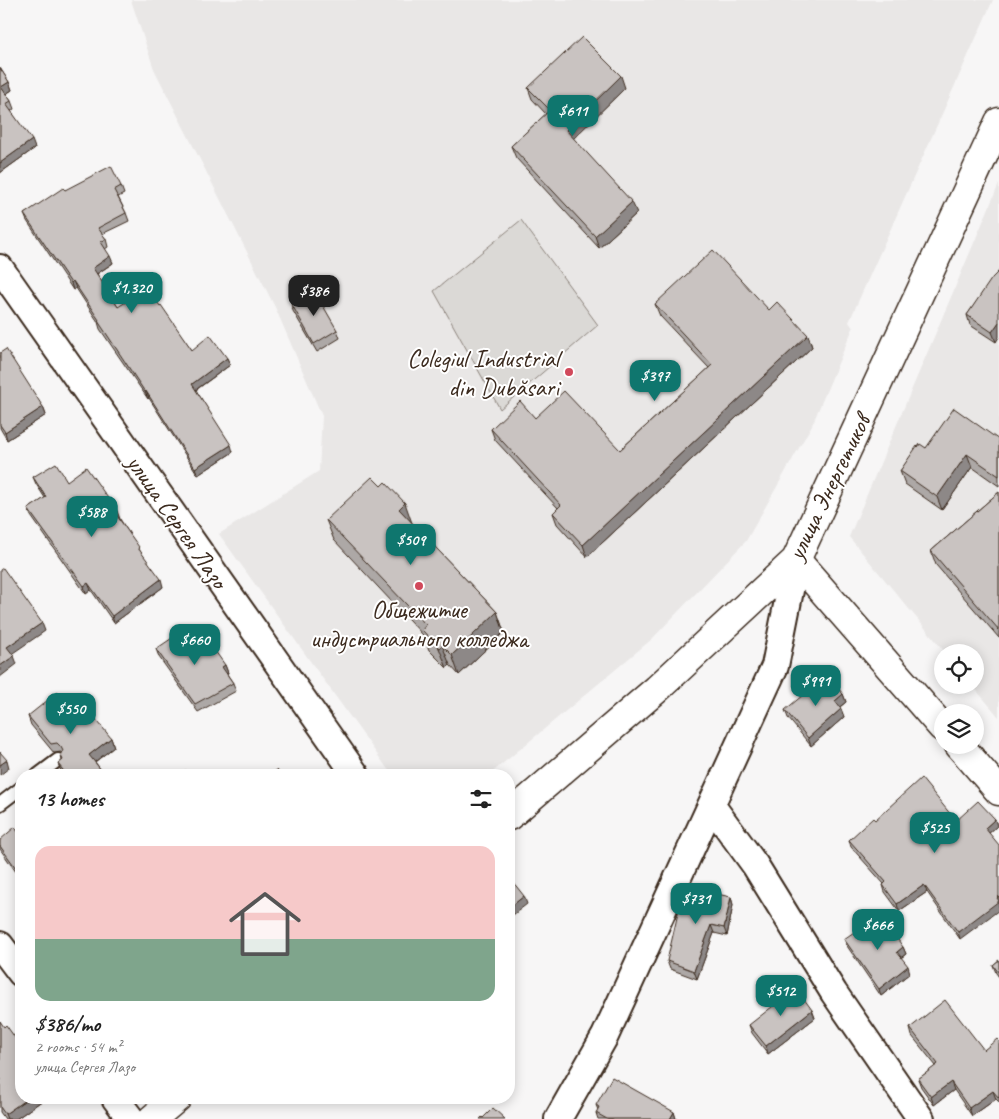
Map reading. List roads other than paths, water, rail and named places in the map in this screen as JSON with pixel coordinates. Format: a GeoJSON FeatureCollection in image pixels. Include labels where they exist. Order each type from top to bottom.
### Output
{"type":"FeatureCollection","features":[{"type":"Feature","properties":{"kind":"street","name":"улица Энергетиков"},"geometry":{"type":"LineString","coordinates":[[515,811],[658,689],[796,560],[999,122]]}},
{"type":"Feature","properties":{"kind":"street","name":"улица Сергея Лазо"},"geometry":{"type":"LineString","coordinates":[[0,268],[352,769]]}},
{"type":"Feature","properties":{"kind":"street"},"geometry":{"type":"LineString","coordinates":[[796,560],[934,718]]}},
{"type":"Feature","properties":{"kind":"street"},"geometry":{"type":"LineString","coordinates":[[558,1119],[605,1036],[775,666],[796,560]]}},
{"type":"Feature","properties":{"kind":"street"},"geometry":{"type":"LineString","coordinates":[[967,754],[999,791]]}},
{"type":"Feature","properties":{"kind":"street"},"geometry":{"type":"LineString","coordinates":[[712,806],[755,865],[834,993],[921,1119]]}},
{"type":"Feature","properties":{"kind":"street"},"geometry":{"type":"LineString","coordinates":[[0,945],[15,966]]}},
{"type":"Feature","properties":{"kind":"street"},"geometry":{"type":"LineString","coordinates":[[120,1104],[131,1119]]}},
{"type":"Feature","properties":{"kind":"street"},"geometry":{"type":"LineString","coordinates":[[152,1119],[170,1104]]}},
{"type":"Feature","properties":{"kind":"lane"},"geometry":{"type":"LineString","coordinates":[[46,769],[58,760]]}},
{"type":"Feature","properties":{"kind":"lane"},"geometry":{"type":"LineString","coordinates":[[0,804],[15,793]]}},
{"type":"Feature","properties":{"kind":"place","name":"Colegiul Industrial din Dubăsari"},"geometry":{"type":"Point","coordinates":[569,372]}},
{"type":"Feature","properties":{"kind":"place","name":"Общежитие индустриального колледжа"},"geometry":{"type":"Point","coordinates":[419,586]}}]}
